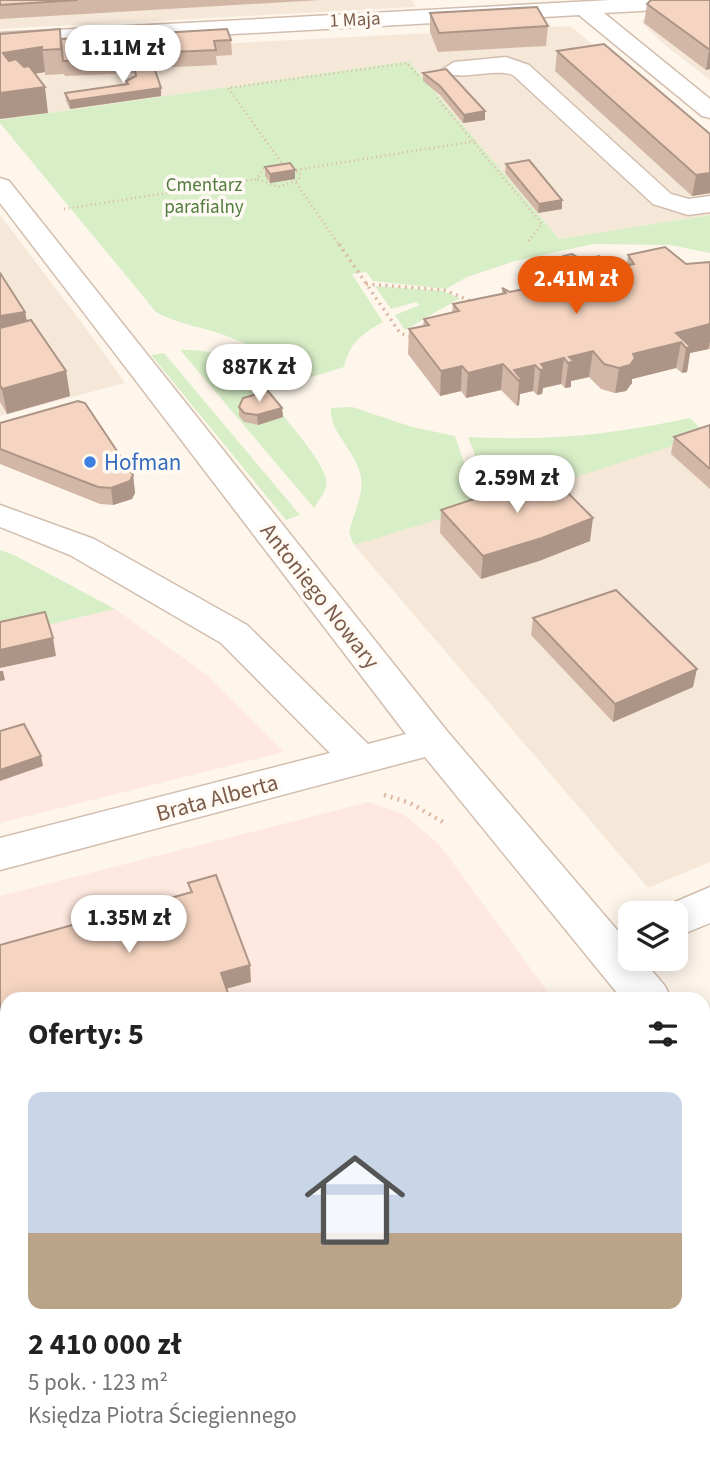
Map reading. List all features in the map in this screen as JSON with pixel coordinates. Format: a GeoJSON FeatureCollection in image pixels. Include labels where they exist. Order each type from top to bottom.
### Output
{"type":"FeatureCollection","features":[{"type":"Feature","properties":{"kind":"street","name":"1 Maja"},"geometry":{"type":"LineString","coordinates":[[0,40],[710,1]]}},
{"type":"Feature","properties":{"kind":"street"},"geometry":{"type":"LineString","coordinates":[[584,8],[710,111]]}},
{"type":"Feature","properties":{"kind":"street"},"geometry":{"type":"LineString","coordinates":[[454,69],[506,64],[521,70],[662,199],[688,207],[710,204]]}},
{"type":"Feature","properties":{"kind":"street","name":"Antoniego Nowary"},"geometry":{"type":"LineString","coordinates":[[0,186],[433,741],[618,945]]}},
{"type":"Feature","properties":{"kind":"street"},"geometry":{"type":"LineString","coordinates":[[0,515],[82,547],[148,582],[234,634],[360,760]]}},
{"type":"Feature","properties":{"kind":"street","name":"Brata Alberta"},"geometry":{"type":"LineString","coordinates":[[0,855],[433,741]]}},
{"type":"Feature","properties":{"kind":"street"},"geometry":{"type":"LineString","coordinates":[[688,914],[710,904]]}},
{"type":"Feature","properties":{"kind":"street","name":"Antoniego Nowary"},"geometry":{"type":"LineString","coordinates":[[633,971],[645,992]]}},
{"type":"Feature","properties":{"kind":"path"},"geometry":{"type":"LineString","coordinates":[[284,166],[228,88],[407,63],[424,83]]}},
{"type":"Feature","properties":{"kind":"path"},"geometry":{"type":"LineString","coordinates":[[432,92],[542,224],[527,243]]}},
{"type":"Feature","properties":{"kind":"path"},"geometry":{"type":"LineString","coordinates":[[257,179],[263,169],[284,166],[296,170],[475,141]]}},
{"type":"Feature","properties":{"kind":"path"},"geometry":{"type":"LineString","coordinates":[[64,209],[257,179],[264,185],[276,187],[296,183],[300,177],[296,170]]}},
{"type":"Feature","properties":{"kind":"path"},"geometry":{"type":"LineString","coordinates":[[296,183],[400,332],[415,339]]}},
{"type":"Feature","properties":{"kind":"path"},"geometry":{"type":"LineString","coordinates":[[366,284],[444,290],[474,302]]}},
{"type":"Feature","properties":{"kind":"shaded area"},"geometry":{"type":"Polygon","coordinates":[[[0,0],[412,0],[416,7],[0,29],[0,0]]]}},
{"type":"Feature","properties":{"kind":"shaded area"},"geometry":{"type":"Polygon","coordinates":[[[710,15],[710,80],[660,41],[641,22],[645,19],[710,15]]]}},
{"type":"Feature","properties":{"kind":"shaded area"},"geometry":{"type":"Polygon","coordinates":[[[570,26],[710,140],[710,215],[559,239],[409,61],[0,120],[0,55],[570,26]]]}},
{"type":"Feature","properties":{"kind":"shaded area"},"geometry":{"type":"Polygon","coordinates":[[[0,215],[82,323],[125,383],[0,416],[0,215]]]}},
{"type":"Feature","properties":{"kind":"shaded area"},"geometry":{"type":"Polygon","coordinates":[[[710,434],[710,862],[648,888],[354,545],[710,434]]]}},
{"type":"Feature","properties":{"kind":"shaded area"},"geometry":{"type":"Polygon","coordinates":[[[115,609],[207,675],[284,752],[0,823],[0,636],[115,609]]]}},
{"type":"Feature","properties":{"kind":"shaded area"},"geometry":{"type":"Polygon","coordinates":[[[369,802],[403,814],[439,844],[548,992],[0,992],[0,896],[369,802]]]}},
{"type":"Feature","properties":{"kind":"green space","name":"Cmentarz parafialny"},"geometry":{"type":"Polygon","coordinates":[[[409,61],[559,239],[710,215],[710,253],[670,245],[593,244],[515,261],[467,277],[446,289],[373,281],[366,272],[352,274],[383,322],[358,340],[344,367],[299,381],[266,356],[239,341],[156,312],[0,123],[0,120],[409,61]]]}},
{"type":"Feature","properties":{"kind":"green space"},"geometry":{"type":"Polygon","coordinates":[[[375,286],[443,291],[460,298],[405,330],[395,315],[420,305],[416,302],[391,309],[375,286]]]}},
{"type":"Feature","properties":{"kind":"green space"},"geometry":{"type":"Polygon","coordinates":[[[180,350],[196,350],[222,357],[247,378],[281,414],[311,452],[326,479],[325,490],[314,508],[180,350]]]}},
{"type":"Feature","properties":{"kind":"green space"},"geometry":{"type":"Polygon","coordinates":[[[164,353],[300,515],[286,520],[151,355],[164,353]]]}},
{"type":"Feature","properties":{"kind":"green space"},"geometry":{"type":"Polygon","coordinates":[[[352,407],[412,427],[455,436],[479,507],[354,545],[349,533],[360,495],[361,478],[353,457],[336,429],[331,408],[352,407]]]}},
{"type":"Feature","properties":{"kind":"green space"},"geometry":{"type":"Polygon","coordinates":[[[690,418],[707,435],[494,503],[468,437],[579,435],[633,429],[690,418]]]}},
{"type":"Feature","properties":{"kind":"green space"},"geometry":{"type":"Polygon","coordinates":[[[0,550],[14,555],[115,609],[0,636],[0,550]]]}},
{"type":"Feature","properties":{"kind":"building"},"geometry":{"type":"Polygon","coordinates":[[[0,0],[78,0],[0,5],[0,0]]]}},
{"type":"Feature","properties":{"kind":"building"},"geometry":{"type":"Polygon","coordinates":[[[651,0],[710,0],[710,50],[647,4],[651,0]]]}},
{"type":"Feature","properties":{"kind":"building"},"geometry":{"type":"Polygon","coordinates":[[[537,7],[548,26],[439,33],[430,13],[537,7]]]}},
{"type":"Feature","properties":{"kind":"building"},"geometry":{"type":"Polygon","coordinates":[[[60,29],[61,49],[42,50],[42,47],[3,53],[9,61],[16,59],[24,67],[29,66],[45,87],[0,93],[0,34],[60,29]]]}},
{"type":"Feature","properties":{"kind":"building"},"geometry":{"type":"Polygon","coordinates":[[[227,29],[231,40],[214,41],[216,50],[152,53],[153,58],[63,61],[61,39],[227,29]]]}},
{"type":"Feature","properties":{"kind":"building"},"geometry":{"type":"Polygon","coordinates":[[[604,44],[710,134],[710,173],[696,175],[557,51],[604,44]]]}},
{"type":"Feature","properties":{"kind":"building"},"geometry":{"type":"Polygon","coordinates":[[[153,64],[161,88],[69,101],[65,93],[128,84],[126,81],[136,76],[134,65],[153,64]]]}},
{"type":"Feature","properties":{"kind":"building"},"geometry":{"type":"Polygon","coordinates":[[[446,69],[485,111],[464,115],[440,86],[423,73],[446,69]]]}},
{"type":"Feature","properties":{"kind":"building"},"geometry":{"type":"Polygon","coordinates":[[[529,160],[562,200],[539,204],[506,164],[529,160]]]}},
{"type":"Feature","properties":{"kind":"building"},"geometry":{"type":"Polygon","coordinates":[[[290,163],[295,170],[270,174],[265,167],[290,163]]]}},
{"type":"Feature","properties":{"kind":"building"},"geometry":{"type":"Polygon","coordinates":[[[665,247],[686,264],[710,262],[710,324],[676,333],[691,347],[686,348],[681,342],[633,354],[635,358],[630,365],[619,368],[604,364],[593,351],[569,357],[574,361],[568,363],[564,358],[541,364],[545,369],[540,370],[535,365],[514,370],[521,379],[519,381],[503,364],[468,373],[462,366],[441,371],[409,329],[429,325],[424,319],[459,311],[453,304],[506,293],[502,288],[510,292],[533,287],[529,282],[553,277],[549,273],[564,270],[559,264],[563,256],[572,254],[589,264],[599,262],[595,257],[599,256],[611,268],[634,264],[628,255],[665,247]]]}},
{"type":"Feature","properties":{"kind":"building"},"geometry":{"type":"Polygon","coordinates":[[[0,273],[25,312],[0,316],[0,273]]]}},
{"type":"Feature","properties":{"kind":"building"},"geometry":{"type":"Polygon","coordinates":[[[31,320],[66,371],[2,389],[0,328],[31,320]]]}},
{"type":"Feature","properties":{"kind":"building"},"geometry":{"type":"Polygon","coordinates":[[[268,391],[282,408],[257,415],[244,413],[239,407],[243,398],[268,391]]]}},
{"type":"Feature","properties":{"kind":"building"},"geometry":{"type":"Polygon","coordinates":[[[78,401],[85,403],[133,475],[130,481],[111,488],[98,487],[0,449],[0,423],[78,401]]]}},
{"type":"Feature","properties":{"kind":"building"},"geometry":{"type":"Polygon","coordinates":[[[710,425],[710,469],[674,437],[710,425]]]}},
{"type":"Feature","properties":{"kind":"building"},"geometry":{"type":"Polygon","coordinates":[[[549,474],[593,518],[542,538],[483,556],[441,510],[549,474]]]}},
{"type":"Feature","properties":{"kind":"building"},"geometry":{"type":"Polygon","coordinates":[[[616,590],[697,669],[615,704],[533,618],[616,590]]]}},
{"type":"Feature","properties":{"kind":"building"},"geometry":{"type":"Polygon","coordinates":[[[45,612],[53,638],[0,650],[0,622],[45,612]]]}},
{"type":"Feature","properties":{"kind":"building"},"geometry":{"type":"Polygon","coordinates":[[[24,724],[41,756],[0,770],[0,731],[24,724]]]}},
{"type":"Feature","properties":{"kind":"building"},"geometry":{"type":"Polygon","coordinates":[[[216,875],[250,965],[221,973],[228,992],[0,992],[0,945],[192,892],[188,883],[216,875]]]}},
{"type":"Feature","properties":{"kind":"place","name":"Hofman"},"geometry":{"type":"Point","coordinates":[90,462]}}]}
